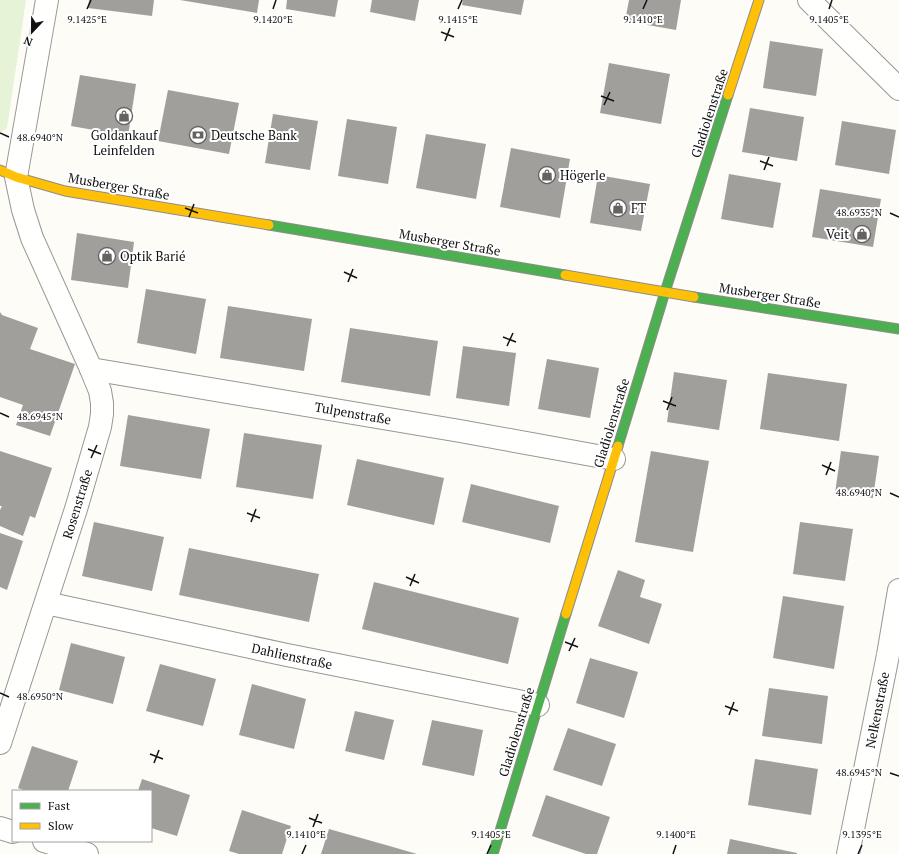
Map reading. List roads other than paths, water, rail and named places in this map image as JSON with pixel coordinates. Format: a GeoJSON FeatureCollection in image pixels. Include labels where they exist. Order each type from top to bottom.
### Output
{"type":"FeatureCollection","features":[{"type":"Feature","properties":{"kind":"street"},"geometry":{"type":"LineString","coordinates":[[8,174],[47,0]]}},
{"type":"Feature","properties":{"kind":"street","name":"Gladiolenstraße"},"geometry":{"type":"LineString","coordinates":[[493,854],[665,292],[759,0]]}},
{"type":"Feature","properties":{"kind":"street"},"geometry":{"type":"LineString","coordinates":[[809,0],[899,89]]}},
{"type":"Feature","properties":{"kind":"street","name":"Musberger Straße"},"geometry":{"type":"LineString","coordinates":[[8,174],[73,192],[665,292],[899,329]]}},
{"type":"Feature","properties":{"kind":"street","name":"Rosenstraße"},"geometry":{"type":"LineString","coordinates":[[0,743],[76,509],[102,414],[100,391],[32,238],[23,210],[8,174]]}},
{"type":"Feature","properties":{"kind":"street","name":"Tulpenstraße"},"geometry":{"type":"LineString","coordinates":[[91,370],[452,430],[614,459]]}},
{"type":"Feature","properties":{"kind":"street","name":"Nelkenstraße"},"geometry":{"type":"LineString","coordinates":[[848,854],[888,655],[899,590]]}},
{"type":"Feature","properties":{"kind":"street","name":"Dahlienstraße"},"geometry":{"type":"LineString","coordinates":[[46,603],[295,657],[538,705]]}},
{"type":"Feature","properties":{"kind":"street"},"geometry":{"type":"LineString","coordinates":[[0,828],[12,832]]}},
{"type":"Feature","properties":{"kind":"street"},"geometry":{"type":"LineString","coordinates":[[47,842],[87,854]]}},
{"type":"Feature","properties":{"kind":"place","name":"Goldankauf Leinfelden"},"geometry":{"type":"Point","coordinates":[124,116]}},
{"type":"Feature","properties":{"kind":"place","name":"Deutsche Bank"},"geometry":{"type":"Point","coordinates":[198,135]}},
{"type":"Feature","properties":{"kind":"place","name":"Högerle"},"geometry":{"type":"Point","coordinates":[547,175]}},
{"type":"Feature","properties":{"kind":"place","name":"FT"},"geometry":{"type":"Point","coordinates":[618,208]}},
{"type":"Feature","properties":{"kind":"place","name":"Veit"},"geometry":{"type":"Point","coordinates":[862,234]}},
{"type":"Feature","properties":{"kind":"place","name":"Optik Barié"},"geometry":{"type":"Point","coordinates":[107,256]}}]}
